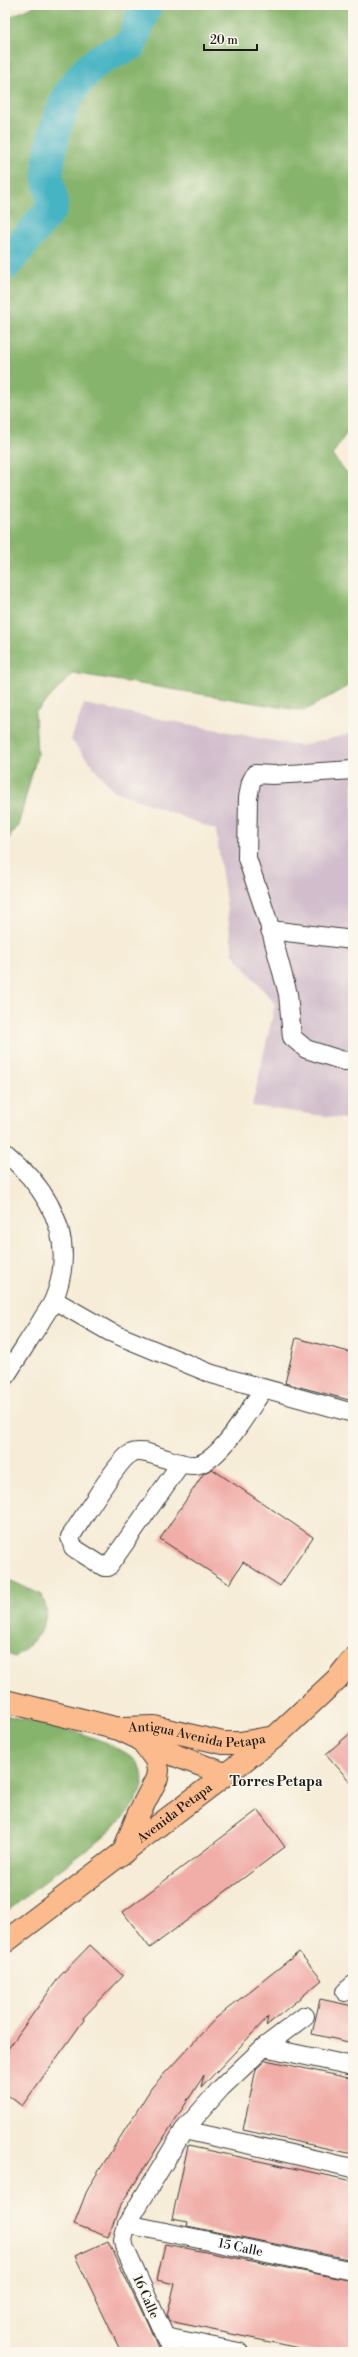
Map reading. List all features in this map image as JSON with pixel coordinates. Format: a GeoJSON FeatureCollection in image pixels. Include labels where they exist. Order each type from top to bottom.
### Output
{"type":"FeatureCollection","features":[{"type":"Feature","properties":{"kind":"main road","name":"Avenida Petapa"},"geometry":{"type":"LineString","coordinates":[[5,1942],[275,1737],[337,1679],[353,1659]]}},
{"type":"Feature","properties":{"kind":"main road","name":"Antigua Avenida Petapa"},"geometry":{"type":"LineString","coordinates":[[5,1701],[119,1728],[178,1756],[225,1774]]}},
{"type":"Feature","properties":{"kind":"main road","name":"Antigua Avenida Petapa"},"geometry":{"type":"LineString","coordinates":[[119,1728],[154,1726],[228,1744],[240,1744],[275,1737]]}},
{"type":"Feature","properties":{"kind":"main road"},"geometry":{"type":"LineString","coordinates":[[123,1853],[138,1815],[157,1778],[158,1770],[156,1760],[140,1738]]}},
{"type":"Feature","properties":{"kind":"street"},"geometry":{"type":"LineString","coordinates":[[353,770],[273,776],[255,774],[248,798],[247,858],[270,930],[288,994],[292,1037],[306,1050],[344,1061],[353,1060]]}},
{"type":"Feature","properties":{"kind":"street"},"geometry":{"type":"LineString","coordinates":[[270,930],[353,940]]}},
{"type":"Feature","properties":{"kind":"street"},"geometry":{"type":"LineString","coordinates":[[5,1152],[23,1170],[58,1219],[64,1241],[62,1272],[54,1300],[5,1377]]}},
{"type":"Feature","properties":{"kind":"street"},"geometry":{"type":"LineString","coordinates":[[54,1300],[110,1332],[212,1374],[263,1390],[353,1413]]}},
{"type":"Feature","properties":{"kind":"street"},"geometry":{"type":"LineString","coordinates":[[181,1464],[108,1567],[104,1567],[73,1547],[70,1537],[118,1466],[131,1454],[142,1452],[181,1464],[196,1465],[215,1456],[263,1390]]}},
{"type":"Feature","properties":{"kind":"street"},"geometry":{"type":"LineString","coordinates":[[125,2232],[184,2130],[221,2088],[264,2047],[305,2016]]}},
{"type":"Feature","properties":{"kind":"street"},"geometry":{"type":"LineString","coordinates":[[264,2047],[353,2066]]}},
{"type":"Feature","properties":{"kind":"street"},"geometry":{"type":"LineString","coordinates":[[184,2130],[353,2168]]}},
{"type":"Feature","properties":{"kind":"street","name":"15 Calle"},"geometry":{"type":"LineString","coordinates":[[125,2232],[353,2271]]}},
{"type":"Feature","properties":{"kind":"street","name":"16 Calle"},"geometry":{"type":"LineString","coordinates":[[125,2232],[125,2249],[168,2345]]}},
{"type":"Feature","properties":{"kind":"street"},"geometry":{"type":"LineString","coordinates":[[168,2345],[239,2352]]}},
{"type":"Feature","properties":{"kind":"shaded area"},"geometry":{"type":"Polygon","coordinates":[[[84,704],[300,746],[353,733],[353,1120],[252,1106],[275,1004],[233,954],[216,830],[113,790],[71,740],[84,704]]]}},
{"type":"Feature","properties":{"kind":"green space"},"geometry":{"type":"Polygon","coordinates":[[[37,5],[353,5],[353,423],[332,455],[353,480],[353,683],[304,711],[73,673],[35,713],[37,755],[18,826],[5,843],[5,19],[37,5]]]}},
{"type":"Feature","properties":{"kind":"green space"},"geometry":{"type":"Polygon","coordinates":[[[5,1578],[42,1595],[46,1609],[43,1626],[31,1643],[15,1657],[5,1653],[5,1578]]]}},
{"type":"Feature","properties":{"kind":"green space"},"geometry":{"type":"Polygon","coordinates":[[[5,1715],[69,1730],[116,1747],[129,1755],[141,1769],[142,1785],[135,1802],[104,1836],[5,1913],[5,1715]]]}},
{"type":"Feature","properties":{"kind":"building"},"geometry":{"type":"Polygon","coordinates":[[[296,1338],[353,1353],[353,1401],[285,1383],[296,1338]]]}},
{"type":"Feature","properties":{"kind":"building"},"geometry":{"type":"Polygon","coordinates":[[[212,1469],[313,1537],[280,1586],[243,1562],[229,1584],[160,1539],[204,1473],[212,1469]]]}},
{"type":"Feature","properties":{"kind":"building"},"geometry":{"type":"Polygon","coordinates":[[[353,1731],[353,1785],[326,1754],[353,1731]]]}},
{"type":"Feature","properties":{"kind":"building"},"geometry":{"type":"Polygon","coordinates":[[[258,1810],[285,1847],[150,1948],[123,1912],[258,1810]]]}},
{"type":"Feature","properties":{"kind":"building"},"geometry":{"type":"Polygon","coordinates":[[[90,1945],[123,1976],[83,2018],[84,2020],[22,2106],[5,2093],[5,2053],[60,1976],[90,1945]]]}},
{"type":"Feature","properties":{"kind":"building"},"geometry":{"type":"Polygon","coordinates":[[[299,1952],[322,1980],[266,2026],[268,2017],[201,2088],[204,2075],[120,2206],[108,2237],[74,2224],[88,2188],[152,2087],[216,2018],[299,1952]]]}},
{"type":"Feature","properties":{"kind":"building"},"geometry":{"type":"Polygon","coordinates":[[[320,1999],[353,2006],[353,2043],[312,2034],[320,1999]]]}},
{"type":"Feature","properties":{"kind":"building"},"geometry":{"type":"Polygon","coordinates":[[[266,2060],[353,2079],[353,2154],[243,2130],[256,2069],[266,2060]]]}},
{"type":"Feature","properties":{"kind":"building"},"geometry":{"type":"Polygon","coordinates":[[[188,2146],[353,2181],[353,2260],[187,2226],[188,2222],[172,2219],[188,2146]]]}},
{"type":"Feature","properties":{"kind":"building"},"geometry":{"type":"Polygon","coordinates":[[[108,2241],[160,2352],[121,2352],[75,2256],[108,2241]]]}},
{"type":"Feature","properties":{"kind":"building"},"geometry":{"type":"Polygon","coordinates":[[[165,2244],[353,2281],[353,2352],[318,2352],[169,2321],[167,2316],[175,2284],[157,2280],[165,2244]]]}},
{"type":"Feature","properties":{"kind":"waterway"},"geometry":{"type":"LineString","coordinates":[[5,265],[52,208],[48,174],[50,154],[57,124],[62,109],[69,96],[86,71],[98,61],[109,54],[131,45],[146,5]]}},
{"type":"Feature","properties":{"kind":"district","name":"Torres Petapa"},"geometry":{"type":"Point","coordinates":[276,1782]}}]}
